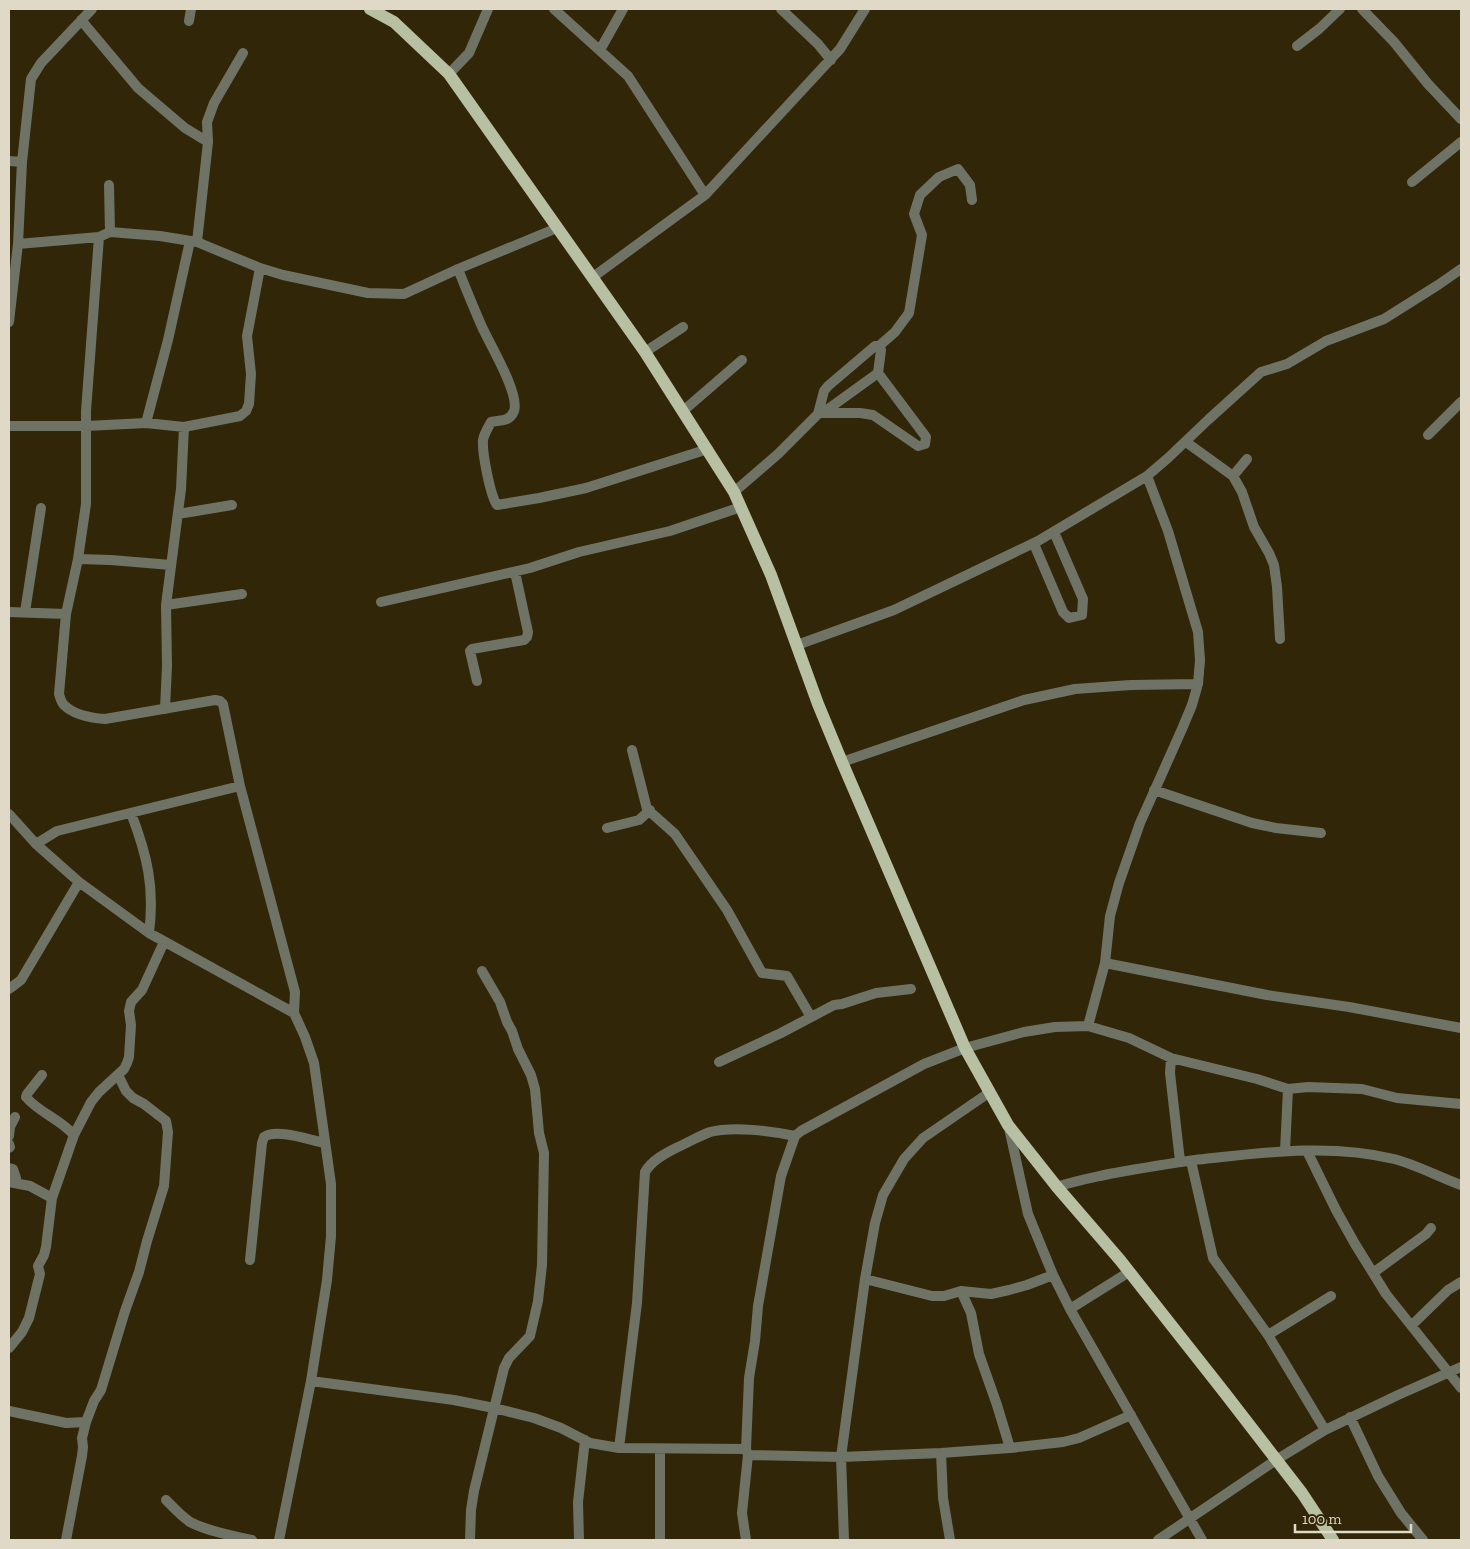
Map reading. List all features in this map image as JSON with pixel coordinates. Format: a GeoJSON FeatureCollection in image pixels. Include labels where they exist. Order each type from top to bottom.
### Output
{"type":"FeatureCollection","features":[{"type":"Feature","properties":{"kind":"main road"},"geometry":{"type":"LineString","coordinates":[[370,9],[394,22],[449,74],[645,352],[734,492],[772,576],[818,704],[842,762],[965,1048],[1008,1125],[1057,1187],[1129,1272],[1302,1494],[1333,1540]]}},
{"type":"Feature","properties":{"kind":"street"},"geometry":{"type":"LineString","coordinates":[[9,322],[18,244],[22,162],[31,79],[41,63],[92,9]]}},
{"type":"Feature","properties":{"kind":"street"},"geometry":{"type":"LineString","coordinates":[[189,21],[192,9]]}},
{"type":"Feature","properties":{"kind":"street"},"geometry":{"type":"LineString","coordinates":[[449,74],[468,53],[488,9]]}},
{"type":"Feature","properties":{"kind":"street"},"geometry":{"type":"LineString","coordinates":[[554,9],[628,76],[705,195]]}},
{"type":"Feature","properties":{"kind":"street"},"geometry":{"type":"LineString","coordinates":[[600,50],[623,9]]}},
{"type":"Feature","properties":{"kind":"street"},"geometry":{"type":"LineString","coordinates":[[781,9],[818,44],[831,60]]}},
{"type":"Feature","properties":{"kind":"street"},"geometry":{"type":"LineString","coordinates":[[593,277],[705,195],[831,60],[865,9]]}},
{"type":"Feature","properties":{"kind":"street"},"geometry":{"type":"LineString","coordinates":[[1297,46],[1340,9]]}},
{"type":"Feature","properties":{"kind":"street"},"geometry":{"type":"LineString","coordinates":[[1362,9],[1394,42],[1428,84],[1461,119]]}},
{"type":"Feature","properties":{"kind":"street"},"geometry":{"type":"LineString","coordinates":[[81,20],[138,88],[185,128],[208,142]]}},
{"type":"Feature","properties":{"kind":"street"},"geometry":{"type":"LineString","coordinates":[[146,424],[194,242],[208,142],[208,122],[214,103],[243,53]]}},
{"type":"Feature","properties":{"kind":"street"},"geometry":{"type":"LineString","coordinates":[[1412,182],[1461,142]]}},
{"type":"Feature","properties":{"kind":"street"},"geometry":{"type":"LineString","coordinates":[[9,161],[22,162]]}},
{"type":"Feature","properties":{"kind":"street"},"geometry":{"type":"LineString","coordinates":[[821,413],[824,391],[828,386],[875,346],[879,346],[894,332],[909,313],[922,235],[914,214],[920,195],[939,177],[958,169],[970,185],[972,200]]}},
{"type":"Feature","properties":{"kind":"street"},"geometry":{"type":"LineString","coordinates":[[109,185],[110,232]]}},
{"type":"Feature","properties":{"kind":"street"},"geometry":{"type":"LineString","coordinates":[[18,244],[99,237],[110,232],[160,236],[194,242],[260,268],[284,275],[368,293],[404,294],[458,269],[557,228]]}},
{"type":"Feature","properties":{"kind":"street"},"geometry":{"type":"LineString","coordinates":[[99,237],[86,410],[86,504],[78,559],[66,614],[59,694],[62,704],[72,710],[90,718],[105,719],[215,700],[223,704],[240,786],[295,992],[294,1013],[314,1063],[331,1184],[331,1236],[327,1280],[311,1381],[279,1540]]}},
{"type":"Feature","properties":{"kind":"street"},"geometry":{"type":"LineString","coordinates":[[9,426],[146,424],[184,427],[240,416],[246,411],[249,404],[248,336],[260,268]]}},
{"type":"Feature","properties":{"kind":"street"},"geometry":{"type":"LineString","coordinates":[[458,269],[484,331],[501,363],[511,389],[515,409],[511,416],[504,421],[491,422],[483,439],[487,473],[497,505],[586,488],[708,449]]}},
{"type":"Feature","properties":{"kind":"street"},"geometry":{"type":"LineString","coordinates":[[797,645],[894,610],[1034,544],[1147,476],[1264,370],[1287,364],[1326,341],[1384,319],[1461,269]]}},
{"type":"Feature","properties":{"kind":"street"},"geometry":{"type":"LineString","coordinates":[[645,352],[683,327]]}},
{"type":"Feature","properties":{"kind":"street"},"geometry":{"type":"LineString","coordinates":[[821,413],[872,415],[918,446],[925,444],[926,437],[878,372],[881,350],[879,346]]}},
{"type":"Feature","properties":{"kind":"street"},"geometry":{"type":"LineString","coordinates":[[683,410],[742,360]]}},
{"type":"Feature","properties":{"kind":"street"},"geometry":{"type":"LineString","coordinates":[[734,492],[821,413],[878,372]]}},
{"type":"Feature","properties":{"kind":"street"},"geometry":{"type":"LineString","coordinates":[[1428,435],[1461,402]]}},
{"type":"Feature","properties":{"kind":"street"},"geometry":{"type":"LineString","coordinates":[[165,709],[167,666],[166,605],[181,489],[184,427]]}},
{"type":"Feature","properties":{"kind":"street"},"geometry":{"type":"LineString","coordinates":[[1186,442],[1233,476],[1242,492],[1254,527],[1274,565],[1280,639]]}},
{"type":"Feature","properties":{"kind":"street"},"geometry":{"type":"LineString","coordinates":[[1233,476],[1248,459]]}},
{"type":"Feature","properties":{"kind":"street"},"geometry":{"type":"LineString","coordinates":[[1088,1026],[1105,963],[1110,916],[1119,883],[1140,823],[1186,721],[1198,684],[1200,652],[1198,632],[1168,531],[1147,476]]}},
{"type":"Feature","properties":{"kind":"street"},"geometry":{"type":"LineString","coordinates":[[178,514],[232,505]]}},
{"type":"Feature","properties":{"kind":"street"},"geometry":{"type":"LineString","coordinates":[[381,602],[515,572],[579,552],[670,531],[740,507]]}},
{"type":"Feature","properties":{"kind":"street"},"geometry":{"type":"LineString","coordinates":[[25,612],[41,508]]}},
{"type":"Feature","properties":{"kind":"street"},"geometry":{"type":"LineString","coordinates":[[1034,544],[1063,612],[1069,618],[1082,615],[1083,599],[1054,532]]}},
{"type":"Feature","properties":{"kind":"street"},"geometry":{"type":"LineString","coordinates":[[78,559],[170,565]]}},
{"type":"Feature","properties":{"kind":"street"},"geometry":{"type":"LineString","coordinates":[[477,681],[470,651],[472,649],[524,640],[527,636],[528,632],[515,572]]}},
{"type":"Feature","properties":{"kind":"street"},"geometry":{"type":"LineString","coordinates":[[166,605],[242,594]]}},
{"type":"Feature","properties":{"kind":"street"},"geometry":{"type":"LineString","coordinates":[[9,612],[66,614]]}},
{"type":"Feature","properties":{"kind":"street"},"geometry":{"type":"LineString","coordinates":[[842,762],[1024,700],[1075,690],[1131,685],[1198,684]]}},
{"type":"Feature","properties":{"kind":"street"},"geometry":{"type":"LineString","coordinates":[[632,750],[647,809],[676,834],[727,910],[762,973],[787,976],[810,1016]]}},
{"type":"Feature","properties":{"kind":"street"},"geometry":{"type":"LineString","coordinates":[[36,844],[56,831],[240,786]]}},
{"type":"Feature","properties":{"kind":"street"},"geometry":{"type":"LineString","coordinates":[[1154,790],[1252,823],[1276,828],[1321,833]]}},
{"type":"Feature","properties":{"kind":"street"},"geometry":{"type":"LineString","coordinates":[[608,828],[639,820],[650,810]]}},
{"type":"Feature","properties":{"kind":"street"},"geometry":{"type":"LineString","coordinates":[[131,813],[148,867],[151,900],[149,932]]}},
{"type":"Feature","properties":{"kind":"street"},"geometry":{"type":"LineString","coordinates":[[10,817],[36,844],[79,882],[149,932],[294,1013]]}},
{"type":"Feature","properties":{"kind":"street"},"geometry":{"type":"LineString","coordinates":[[9,990],[21,980],[79,882]]}},
{"type":"Feature","properties":{"kind":"street"},"geometry":{"type":"LineString","coordinates":[[9,1348],[22,1332],[28,1318],[40,1274],[38,1266],[44,1256],[46,1247],[52,1198],[74,1135],[91,1102],[124,1069],[129,1057],[129,1011],[131,1002],[142,990],[164,942]]}},
{"type":"Feature","properties":{"kind":"street"},"geometry":{"type":"LineString","coordinates":[[1105,963],[1266,995],[1350,1007],[1461,1028]]}},
{"type":"Feature","properties":{"kind":"street"},"geometry":{"type":"LineString","coordinates":[[470,1540],[474,1491],[504,1368],[517,1348],[525,1343],[530,1336],[538,1301],[543,1246],[544,1153],[539,1133],[531,1075],[518,1049],[500,1002],[482,971]]}},
{"type":"Feature","properties":{"kind":"street"},"geometry":{"type":"LineString","coordinates":[[719,1062],[782,1033],[810,1016],[834,1005],[876,993],[911,989]]}},
{"type":"Feature","properties":{"kind":"street"},"geometry":{"type":"LineString","coordinates":[[746,1540],[742,1513],[747,1452],[749,1378],[758,1306],[781,1176],[795,1136],[802,1130],[924,1064],[965,1048],[1024,1032],[1055,1027],[1088,1026],[1129,1038],[1171,1058],[1257,1079],[1288,1089],[1308,1087],[1362,1089],[1397,1098],[1461,1104]]}},
{"type":"Feature","properties":{"kind":"street"},"geometry":{"type":"LineString","coordinates":[[1171,1058],[1170,1073],[1180,1161]]}},
{"type":"Feature","properties":{"kind":"street"},"geometry":{"type":"LineString","coordinates":[[42,1075],[26,1097],[40,1109],[68,1127],[74,1135]]}},
{"type":"Feature","properties":{"kind":"street"},"geometry":{"type":"LineString","coordinates":[[66,1540],[86,1422],[104,1382],[125,1311],[140,1272],[147,1241],[164,1186],[168,1132],[166,1121],[133,1098],[126,1091],[118,1075]]}},
{"type":"Feature","properties":{"kind":"street"},"geometry":{"type":"LineString","coordinates":[[1285,1151],[1288,1089]]}},
{"type":"Feature","properties":{"kind":"street"},"geometry":{"type":"LineString","coordinates":[[844,1540],[841,1457],[865,1279],[875,1223],[883,1195],[904,1159],[923,1138],[990,1092]]}},
{"type":"Feature","properties":{"kind":"street"},"geometry":{"type":"LineString","coordinates":[[9,1136],[10,1127],[15,1117]]}},
{"type":"Feature","properties":{"kind":"street"},"geometry":{"type":"LineString","coordinates":[[1008,1125],[1028,1214],[1053,1275],[1070,1309],[1202,1540]]}},
{"type":"Feature","properties":{"kind":"street"},"geometry":{"type":"LineString","coordinates":[[619,1448],[638,1303],[645,1172],[654,1161],[672,1150],[715,1131],[738,1130],[795,1136]]}},
{"type":"Feature","properties":{"kind":"street"},"geometry":{"type":"LineString","coordinates":[[250,1260],[264,1137],[281,1134],[325,1143]]}},
{"type":"Feature","properties":{"kind":"street"},"geometry":{"type":"LineString","coordinates":[[9,1144],[9,1148]]}},
{"type":"Feature","properties":{"kind":"street"},"geometry":{"type":"LineString","coordinates":[[1057,1187],[1078,1180],[1180,1161],[1285,1151],[1354,1152],[1395,1159],[1461,1185]]}},
{"type":"Feature","properties":{"kind":"street"},"geometry":{"type":"LineString","coordinates":[[1307,1151],[1336,1210],[1372,1273],[1386,1294],[1461,1388]]}},
{"type":"Feature","properties":{"kind":"street"},"geometry":{"type":"LineString","coordinates":[[1191,1161],[1213,1258],[1268,1334],[1325,1430]]}},
{"type":"Feature","properties":{"kind":"street"},"geometry":{"type":"LineString","coordinates":[[9,1168],[13,1169],[16,1178],[9,1182]]}},
{"type":"Feature","properties":{"kind":"street"},"geometry":{"type":"LineString","coordinates":[[9,1182],[30,1186],[52,1198]]}},
{"type":"Feature","properties":{"kind":"street"},"geometry":{"type":"LineString","coordinates":[[1372,1273],[1426,1234],[1431,1228]]}},
{"type":"Feature","properties":{"kind":"street"},"geometry":{"type":"LineString","coordinates":[[1070,1309],[1129,1272]]}},
{"type":"Feature","properties":{"kind":"street"},"geometry":{"type":"LineString","coordinates":[[865,1279],[932,1296],[944,1296],[961,1292],[991,1294],[1027,1285],[1053,1275]]}},
{"type":"Feature","properties":{"kind":"street"},"geometry":{"type":"LineString","coordinates":[[1412,1325],[1448,1290],[1461,1282]]}},
{"type":"Feature","properties":{"kind":"street"},"geometry":{"type":"LineString","coordinates":[[961,1292],[971,1313],[979,1354],[1010,1448]]}},
{"type":"Feature","properties":{"kind":"street"},"geometry":{"type":"LineString","coordinates":[[1268,1334],[1331,1296]]}},
{"type":"Feature","properties":{"kind":"street"},"geometry":{"type":"LineString","coordinates":[[1158,1540],[1276,1460],[1325,1430],[1461,1367]]}},
{"type":"Feature","properties":{"kind":"street"},"geometry":{"type":"LineString","coordinates":[[311,1381],[454,1400],[494,1408],[534,1418],[561,1428],[590,1443],[619,1448],[841,1457],[941,1453],[1063,1442],[1079,1438],[1131,1415]]}},
{"type":"Feature","properties":{"kind":"street"},"geometry":{"type":"LineString","coordinates":[[9,1411],[66,1423],[86,1422]]}},
{"type":"Feature","properties":{"kind":"street"},"geometry":{"type":"LineString","coordinates":[[1350,1417],[1378,1476],[1401,1513],[1422,1540]]}},
{"type":"Feature","properties":{"kind":"street"},"geometry":{"type":"LineString","coordinates":[[579,1540],[578,1502],[585,1440]]}},
{"type":"Feature","properties":{"kind":"street"},"geometry":{"type":"LineString","coordinates":[[660,1449],[660,1540]]}},
{"type":"Feature","properties":{"kind":"street"},"geometry":{"type":"LineString","coordinates":[[941,1453],[943,1498],[950,1540]]}},
{"type":"Feature","properties":{"kind":"street"},"geometry":{"type":"LineString","coordinates":[[166,1500],[181,1515],[192,1522],[231,1536],[252,1540]]}}]}
